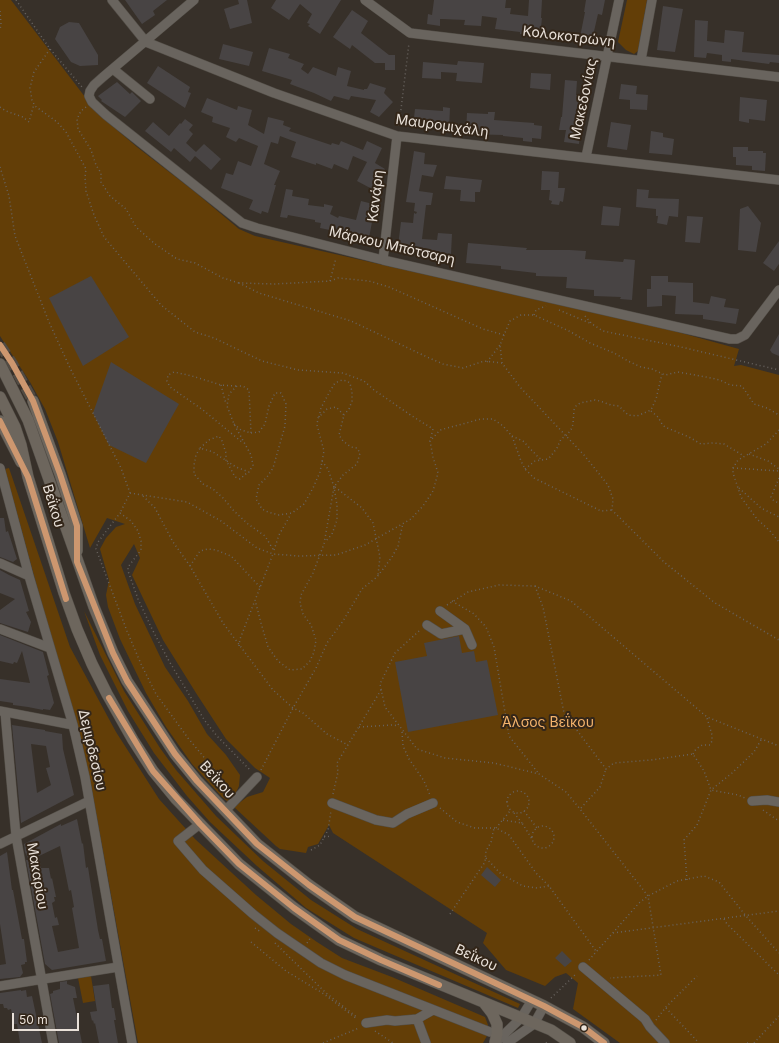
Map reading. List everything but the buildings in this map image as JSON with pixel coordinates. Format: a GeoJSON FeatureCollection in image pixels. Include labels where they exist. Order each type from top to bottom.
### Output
{"type":"FeatureCollection","features":[{"type":"Feature","properties":{"kind":"main road","name":"Βεΐκου"},"geometry":{"type":"LineString","coordinates":[[0,364],[28,420],[94,607],[127,681],[175,754],[197,781],[257,844],[309,885],[355,917],[544,1006],[583,1027],[604,1043]]}},
{"type":"Feature","properties":{"kind":"main road","name":"Βεΐκου"},"geometry":{"type":"LineString","coordinates":[[0,397],[21,444],[28,477],[64,593],[77,629],[106,694],[153,771],[238,864],[294,908],[339,940],[381,960],[551,1030],[570,1043]]}},
{"type":"Feature","properties":{"kind":"main road"},"geometry":{"type":"LineString","coordinates":[[33,401],[60,474],[77,526],[77,562]]}},
{"type":"Feature","properties":{"kind":"main road"},"geometry":{"type":"LineString","coordinates":[[0,421],[28,477]]}},
{"type":"Feature","properties":{"kind":"main road"},"geometry":{"type":"LineString","coordinates":[[484,1003],[492,1013],[497,1024],[497,1034],[493,1039]]}},
{"type":"Feature","properties":{"kind":"street","name":"Μαυρομιχάλη"},"geometry":{"type":"LineString","coordinates":[[112,0],[146,42],[274,93],[397,136],[779,180]]}},
{"type":"Feature","properties":{"kind":"street"},"geometry":{"type":"LineString","coordinates":[[91,99],[90,91],[94,85],[194,0]]}},
{"type":"Feature","properties":{"kind":"street","name":"Κολοκοτρώνη"},"geometry":{"type":"LineString","coordinates":[[365,0],[410,33],[779,77]]}},
{"type":"Feature","properties":{"kind":"street","name":"Μακεδονίας"},"geometry":{"type":"LineString","coordinates":[[586,158],[620,0]]}},
{"type":"Feature","properties":{"kind":"street"},"geometry":{"type":"LineString","coordinates":[[641,60],[652,0]]}},
{"type":"Feature","properties":{"kind":"street"},"geometry":{"type":"LineString","coordinates":[[113,69],[150,99]]}},
{"type":"Feature","properties":{"kind":"street","name":"Μάρκου Μπότσαρη"},"geometry":{"type":"LineString","coordinates":[[91,99],[106,115],[242,223],[383,260],[582,304],[730,339],[737,339],[745,335],[779,290]]}},
{"type":"Feature","properties":{"kind":"street","name":"Κανάρη"},"geometry":{"type":"LineString","coordinates":[[383,260],[397,136]]}},
{"type":"Feature","properties":{"kind":"street","name":"Δεμιρδεσίου"},"geometry":{"type":"LineString","coordinates":[[1,473],[29,576],[73,725],[89,801],[132,1043]]}},
{"type":"Feature","properties":{"kind":"street"},"geometry":{"type":"LineString","coordinates":[[0,563],[29,576]]}},
{"type":"Feature","properties":{"kind":"street"},"geometry":{"type":"LineString","coordinates":[[440,611],[465,629],[472,645]]}},
{"type":"Feature","properties":{"kind":"street"},"geometry":{"type":"LineString","coordinates":[[427,625],[441,634],[465,629]]}},
{"type":"Feature","properties":{"kind":"street"},"geometry":{"type":"LineString","coordinates":[[0,629],[50,648]]}},
{"type":"Feature","properties":{"kind":"street"},"geometry":{"type":"LineString","coordinates":[[2,712],[73,725]]}},
{"type":"Feature","properties":{"kind":"street","name":"Μακαρίου"},"geometry":{"type":"LineString","coordinates":[[2,712],[16,836],[53,1043]]}},
{"type":"Feature","properties":{"kind":"street"},"geometry":{"type":"LineString","coordinates":[[224,811],[257,777]]}},
{"type":"Feature","properties":{"kind":"street"},"geometry":{"type":"LineString","coordinates":[[752,801],[767,800],[779,802]]}},
{"type":"Feature","properties":{"kind":"street"},"geometry":{"type":"LineString","coordinates":[[0,844],[89,801]]}},
{"type":"Feature","properties":{"kind":"street"},"geometry":{"type":"LineString","coordinates":[[332,803],[376,820],[393,823],[407,814],[433,803]]}},
{"type":"Feature","properties":{"kind":"street"},"geometry":{"type":"LineString","coordinates":[[200,824],[178,841],[203,870],[259,919],[321,963],[345,975],[433,1010],[493,1039],[521,1018],[532,1000]]}},
{"type":"Feature","properties":{"kind":"street"},"geometry":{"type":"LineString","coordinates":[[0,986],[118,967]]}},
{"type":"Feature","properties":{"kind":"street"},"geometry":{"type":"LineString","coordinates":[[583,967],[645,1019],[650,1027],[665,1043]]}},
{"type":"Feature","properties":{"kind":"street"},"geometry":{"type":"LineString","coordinates":[[507,1043],[534,1024],[544,1006]]}},
{"type":"Feature","properties":{"kind":"street"},"geometry":{"type":"LineString","coordinates":[[364,1025],[387,1020],[395,1022],[417,1019],[433,1010]]}},
{"type":"Feature","properties":{"kind":"street"},"geometry":{"type":"LineString","coordinates":[[417,1019],[426,1043]]}},
{"type":"Feature","properties":{"kind":"path"},"geometry":{"type":"LineString","coordinates":[[16,0],[50,49],[91,99],[81,111],[77,119],[78,129],[91,150],[96,165],[101,173],[101,182],[110,196],[126,209],[136,227],[161,248],[177,259],[195,263],[223,278],[239,283],[259,293],[352,321],[444,364],[463,368],[487,362],[502,363]]}},
{"type":"Feature","properties":{"kind":"path"},"geometry":{"type":"LineString","coordinates":[[0,11],[0,30]]}},
{"type":"Feature","properties":{"kind":"path"},"geometry":{"type":"LineString","coordinates":[[397,136],[410,33]]}},
{"type":"Feature","properties":{"kind":"path"},"geometry":{"type":"LineString","coordinates":[[50,49],[34,72],[30,88],[32,100],[34,104],[57,122],[66,132],[86,168],[86,191],[94,215],[104,237],[161,305],[195,332],[214,338],[262,361],[298,370],[344,373],[364,381],[374,390],[433,429],[430,441],[438,473],[433,491],[423,506],[411,519],[376,539],[365,545],[336,555],[299,556],[273,554],[257,548],[221,521],[187,502],[130,493]]}},
{"type":"Feature","properties":{"kind":"path"},"geometry":{"type":"LineString","coordinates":[[0,107],[29,122],[34,104]]}},
{"type":"Feature","properties":{"kind":"path"},"geometry":{"type":"LineString","coordinates":[[0,167],[10,196],[15,236],[49,322],[70,368],[120,468],[130,493],[120,513],[98,542],[96,549],[114,597],[141,664],[156,694],[188,738],[237,798]]}},
{"type":"Feature","properties":{"kind":"path"},"geometry":{"type":"LineString","coordinates":[[330,281],[338,248]]}},
{"type":"Feature","properties":{"kind":"path"},"geometry":{"type":"LineString","coordinates":[[239,283],[275,284],[330,281],[338,278],[369,281],[389,287],[483,329],[504,335]]}},
{"type":"Feature","properties":{"kind":"path"},"geometry":{"type":"LineString","coordinates":[[582,304],[584,312],[592,324]]}},
{"type":"Feature","properties":{"kind":"path"},"geometry":{"type":"LineString","coordinates":[[534,315],[536,310],[546,306]]}},
{"type":"Feature","properties":{"kind":"path"},"geometry":{"type":"LineString","coordinates":[[559,310],[592,324],[603,331],[682,347],[779,370]]}},
{"type":"Feature","properties":{"kind":"path"},"geometry":{"type":"LineString","coordinates":[[487,362],[500,345],[506,327],[510,321],[522,315],[534,315],[569,330],[590,343],[641,367],[652,369],[668,376],[678,372],[720,380],[730,385],[742,386],[754,404],[767,408],[779,415]]}},
{"type":"Feature","properties":{"kind":"path"},"geometry":{"type":"LineString","coordinates":[[500,345],[502,363],[520,387],[567,435],[608,485],[613,499],[612,510]]}},
{"type":"Feature","properties":{"kind":"path"},"geometry":{"type":"LineString","coordinates":[[244,444],[203,410],[170,386],[167,381],[168,375],[174,372],[220,385],[243,386],[249,390],[251,433]]}},
{"type":"Feature","properties":{"kind":"path"},"geometry":{"type":"LineString","coordinates":[[525,469],[535,461],[548,459],[551,456],[560,441],[567,435],[574,424],[574,410],[576,406],[585,401],[595,400],[619,406],[628,415],[637,416],[651,410],[656,399],[662,374]]}},
{"type":"Feature","properties":{"kind":"path"},"geometry":{"type":"LineString","coordinates":[[239,646],[240,639],[279,535],[292,513],[304,504],[320,472],[324,451],[317,425],[321,408],[335,383],[342,380],[346,381],[350,384],[352,401],[349,409],[344,415],[339,435],[351,448],[358,448],[360,452],[357,464],[343,475],[334,487],[324,544],[313,573],[301,595],[300,602],[303,614],[311,625],[316,640],[314,652],[310,661],[302,669],[290,670],[278,661],[268,647],[255,600]]}},
{"type":"Feature","properties":{"kind":"path"},"geometry":{"type":"LineString","coordinates":[[220,385],[234,424],[244,444],[252,455],[253,465],[249,472],[240,479],[234,477],[226,460],[226,453],[219,436],[209,440],[196,454],[194,474],[203,484],[213,489],[223,498],[248,524],[265,536],[274,551]]}},
{"type":"Feature","properties":{"kind":"path"},"geometry":{"type":"LineString","coordinates":[[227,406],[229,394],[236,386]]}},
{"type":"Feature","properties":{"kind":"path"},"geometry":{"type":"LineString","coordinates":[[234,424],[241,430],[251,433],[258,432],[265,424],[269,406],[275,393],[281,393],[286,404],[284,426],[273,468],[259,485],[256,499],[262,509],[268,512],[278,515],[292,513]]}},
{"type":"Feature","properties":{"kind":"path"},"geometry":{"type":"LineString","coordinates":[[318,418],[326,409],[336,407],[344,415]]}},
{"type":"Feature","properties":{"kind":"path"},"geometry":{"type":"LineString","coordinates":[[651,410],[665,427],[689,437],[701,444],[724,444],[744,456]]}},
{"type":"Feature","properties":{"kind":"path"},"geometry":{"type":"LineString","coordinates":[[430,441],[440,430],[482,419],[493,419],[503,426],[512,436],[525,469],[534,478],[601,511],[612,510]]}},
{"type":"Feature","properties":{"kind":"path"},"geometry":{"type":"LineString","coordinates":[[779,430],[766,444],[738,460],[733,468],[733,473],[741,497],[757,519],[779,542]]}},
{"type":"Feature","properties":{"kind":"path"},"geometry":{"type":"LineString","coordinates":[[512,436],[523,441],[539,458],[544,460]]}},
{"type":"Feature","properties":{"kind":"path"},"geometry":{"type":"LineString","coordinates":[[200,448],[213,452],[236,467],[249,472]]}},
{"type":"Feature","properties":{"kind":"path"},"geometry":{"type":"LineString","coordinates":[[749,454],[768,461],[779,470]]}},
{"type":"Feature","properties":{"kind":"path"},"geometry":{"type":"LineString","coordinates":[[322,460],[328,469],[334,487],[337,505],[337,520],[332,534],[324,544]]}},
{"type":"Feature","properties":{"kind":"path"},"geometry":{"type":"LineString","coordinates":[[733,468],[779,470]]}},
{"type":"Feature","properties":{"kind":"path"},"geometry":{"type":"LineString","coordinates":[[779,478],[770,497],[779,503]]}},
{"type":"Feature","properties":{"kind":"path"},"geometry":{"type":"LineString","coordinates":[[334,487],[362,508],[373,523],[380,557],[377,577]]}},
{"type":"Feature","properties":{"kind":"path"},"geometry":{"type":"LineString","coordinates":[[738,488],[761,508],[779,517]]}},
{"type":"Feature","properties":{"kind":"path"},"geometry":{"type":"LineString","coordinates":[[143,495],[155,508],[173,542],[190,566],[223,623],[273,690],[293,708],[303,713],[327,734],[348,745]]}},
{"type":"Feature","properties":{"kind":"path"},"geometry":{"type":"LineString","coordinates":[[612,510],[664,562],[715,603],[779,640]]}},
{"type":"Feature","properties":{"kind":"path"},"geometry":{"type":"LineString","coordinates":[[120,513],[131,521],[138,531],[142,541],[141,550],[128,567],[128,571],[145,614],[168,661],[209,726],[257,777],[328,643],[362,589],[377,577],[392,557],[398,546],[404,523]]}},
{"type":"Feature","properties":{"kind":"path"},"geometry":{"type":"LineString","coordinates":[[190,566],[200,551],[208,549],[216,550],[231,556],[260,587]]}},
{"type":"Feature","properties":{"kind":"path"},"geometry":{"type":"LineString","coordinates":[[440,611],[452,601],[468,592],[499,585],[535,586],[571,601],[707,717],[779,746]]}},
{"type":"Feature","properties":{"kind":"path"},"geometry":{"type":"LineString","coordinates":[[535,586],[543,607],[564,713],[606,769]]}},
{"type":"Feature","properties":{"kind":"path"},"geometry":{"type":"LineString","coordinates":[[452,601],[474,614],[486,628],[494,647],[510,736],[539,774],[566,792],[648,896],[662,975],[598,979]]}},
{"type":"Feature","properties":{"kind":"path"},"geometry":{"type":"LineString","coordinates":[[427,625],[395,653],[380,684],[385,707],[402,730],[417,749],[424,752],[445,758],[494,763],[539,774]]}},
{"type":"Feature","properties":{"kind":"path"},"geometry":{"type":"LineString","coordinates":[[311,850],[320,845],[328,830],[338,772],[337,763],[381,690]]}},
{"type":"Feature","properties":{"kind":"path"},"geometry":{"type":"LineString","coordinates":[[580,809],[600,788],[606,769],[614,763],[651,760],[692,754],[702,745],[710,745],[712,735],[707,717]]}},
{"type":"Feature","properties":{"kind":"path"},"geometry":{"type":"LineString","coordinates":[[359,727],[399,726]]}},
{"type":"Feature","properties":{"kind":"path"},"geometry":{"type":"LineString","coordinates":[[402,730],[403,746],[409,760],[424,781],[433,803],[457,822],[475,828],[495,828],[509,835],[536,872],[549,886],[596,951]]}},
{"type":"Feature","properties":{"kind":"path"},"geometry":{"type":"LineString","coordinates":[[686,880],[684,840],[697,825],[711,790],[754,752],[761,740]]}},
{"type":"Feature","properties":{"kind":"path"},"geometry":{"type":"LineString","coordinates":[[692,754],[704,771],[711,790]]}},
{"type":"Feature","properties":{"kind":"path"},"geometry":{"type":"LineString","coordinates":[[711,790],[738,795],[752,801],[779,821]]}},
{"type":"Feature","properties":{"kind":"path"},"geometry":{"type":"LineString","coordinates":[[513,812],[519,813],[524,811],[528,805],[528,798],[524,793],[518,791],[511,793],[507,798],[507,805],[522,823],[535,845],[541,848],[548,847],[553,842],[554,836],[550,829],[544,826],[537,828],[533,832],[532,839]]}},
{"type":"Feature","properties":{"kind":"path"},"geometry":{"type":"LineString","coordinates":[[450,914],[485,862],[486,851],[495,828],[511,810]]}},
{"type":"Feature","properties":{"kind":"path"},"geometry":{"type":"LineString","coordinates":[[524,811],[537,828]]}},
{"type":"Feature","properties":{"kind":"path"},"geometry":{"type":"LineString","coordinates":[[503,820],[522,823]]}},
{"type":"Feature","properties":{"kind":"path"},"geometry":{"type":"LineString","coordinates":[[324,838],[332,836]]}},
{"type":"Feature","properties":{"kind":"path"},"geometry":{"type":"LineString","coordinates":[[486,857],[501,874],[523,886],[537,888],[549,886]]}},
{"type":"Feature","properties":{"kind":"path"},"geometry":{"type":"LineString","coordinates":[[544,1006],[583,967],[639,903],[648,896],[677,882],[704,876],[719,882],[746,916],[779,953]]}},
{"type":"Feature","properties":{"kind":"path"},"geometry":{"type":"LineString","coordinates":[[613,933],[779,911]]}},
{"type":"Feature","properties":{"kind":"path"},"geometry":{"type":"LineString","coordinates":[[724,919],[727,924],[779,975]]}},
{"type":"Feature","properties":{"kind":"path"},"geometry":{"type":"LineString","coordinates":[[255,928],[265,936]]}},
{"type":"Feature","properties":{"kind":"path"},"geometry":{"type":"LineString","coordinates":[[251,942],[286,971],[324,994],[364,1025],[393,1043]]}},
{"type":"Feature","properties":{"kind":"path"},"geometry":{"type":"LineString","coordinates":[[274,943],[326,993],[344,1006],[364,1025]]}},
{"type":"Feature","properties":{"kind":"path"},"geometry":{"type":"LineString","coordinates":[[650,1027],[697,976]]}},
{"type":"Feature","properties":{"kind":"path"},"geometry":{"type":"LineString","coordinates":[[666,1008],[700,1043]]}},
{"type":"Feature","properties":{"kind":"path"},"geometry":{"type":"LineString","coordinates":[[754,1043],[779,1016]]}},
{"type":"Feature","properties":{"kind":"path"},"geometry":{"type":"LineString","coordinates":[[323,1043],[364,1025]]}},
{"type":"Feature","properties":{"kind":"green space","name":"Άλσος Βεΐκου"},"geometry":{"type":"Polygon","coordinates":[[[0,0],[11,0],[98,114],[239,229],[255,236],[667,329],[739,349],[734,366],[741,365],[779,375],[779,1043],[620,1043],[573,1009],[578,983],[566,973],[555,977],[545,986],[506,970],[483,943],[487,933],[333,833],[329,825],[318,844],[308,847],[306,853],[280,849],[276,846],[234,807],[247,797],[263,792],[270,778],[255,768],[226,739],[163,640],[132,575],[140,558],[134,544],[121,565],[135,604],[165,667],[188,701],[207,734],[226,755],[240,775],[239,786],[233,799],[227,801],[222,797],[192,764],[166,727],[146,693],[120,639],[108,607],[106,595],[109,580],[100,549],[106,538],[116,527],[125,524],[107,518],[90,548],[58,442],[45,409],[30,382],[0,336],[0,0]]]}},
{"type":"Feature","properties":{"kind":"green space"},"geometry":{"type":"Polygon","coordinates":[[[627,0],[647,0],[638,51],[634,54],[626,50],[618,42],[627,0]]]}},
{"type":"Feature","properties":{"kind":"green space"},"geometry":{"type":"Polygon","coordinates":[[[9,468],[70,647],[116,732],[159,799],[195,839],[256,895],[291,924],[317,942],[342,958],[392,977],[485,1017],[488,1025],[488,1034],[483,1043],[138,1043],[91,785],[5,469],[9,468]]]}},
{"type":"Feature","properties":{"kind":"green space"},"geometry":{"type":"Polygon","coordinates":[[[84,611],[124,691],[160,748],[176,770],[216,816],[263,861],[311,900],[357,929],[520,1004],[518,1008],[354,938],[306,908],[257,866],[210,822],[187,796],[154,753],[128,711],[100,655],[84,611]]]}},
{"type":"Feature","properties":{"kind":"green space"},"geometry":{"type":"Polygon","coordinates":[[[91,976],[95,1001],[83,1003],[78,978],[91,976]]]}},
{"type":"Feature","properties":{"kind":"tunnel"},"geometry":{"type":"LineString","coordinates":[[0,345],[12,363],[33,401]]}},
{"type":"Feature","properties":{"kind":"transit line"},"geometry":{"type":"LineString","coordinates":[[0,345],[12,363],[33,401],[60,474],[77,526],[77,562],[113,653],[127,681],[175,754],[197,781],[257,844],[309,885],[355,917],[544,1006],[583,1027],[604,1043]]}},
{"type":"Feature","properties":{"kind":"transit line"},"geometry":{"type":"LineString","coordinates":[[0,421],[28,477],[66,599]]}},
{"type":"Feature","properties":{"kind":"transit line"},"geometry":{"type":"LineString","coordinates":[[109,698],[153,771],[200,824],[239,864],[294,908],[339,940],[439,985]]}}]}
